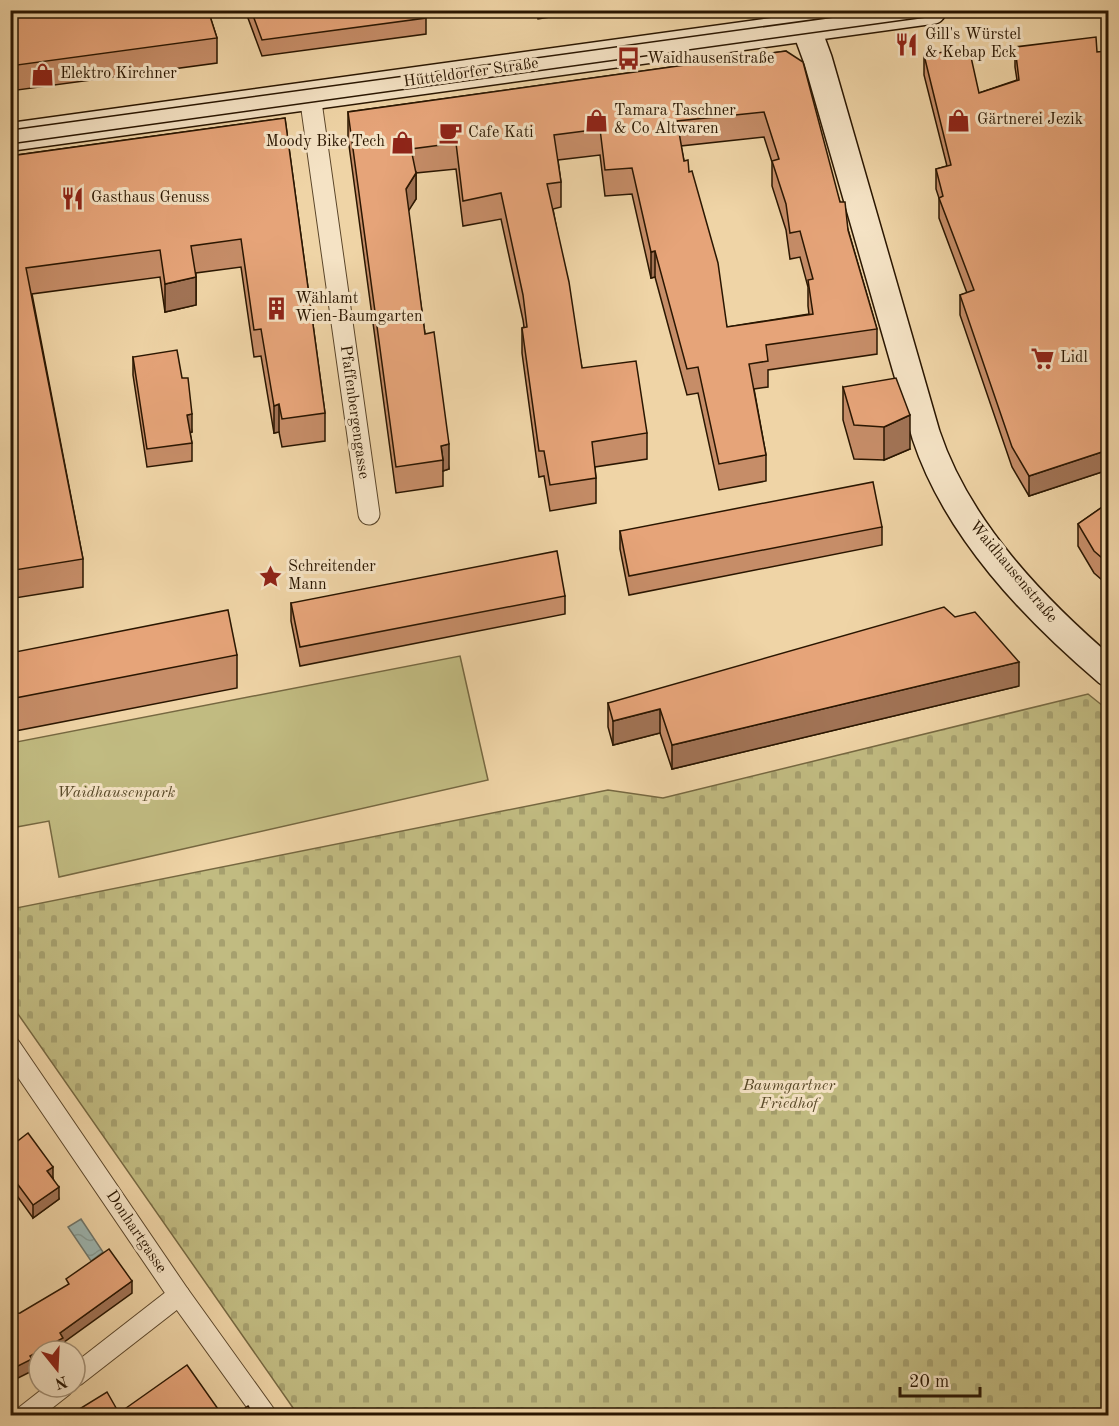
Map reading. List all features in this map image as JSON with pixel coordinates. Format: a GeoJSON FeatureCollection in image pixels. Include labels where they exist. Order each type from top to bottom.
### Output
{"type":"FeatureCollection","features":[{"type":"Feature","properties":{"kind":"main road","name":"Hütteldorfer Straße"},"geometry":{"type":"LineString","coordinates":[[10,137],[310,95],[803,20],[932,10]]}},
{"type":"Feature","properties":{"kind":"main road","name":"Waidhausenstraße"},"geometry":{"type":"LineString","coordinates":[[803,20],[930,448],[946,486],[986,544],[1028,594],[1108,672]]}},
{"type":"Feature","properties":{"kind":"street","name":"Pfaffenbergengasse"},"geometry":{"type":"LineString","coordinates":[[310,95],[369,514]]}},
{"type":"Feature","properties":{"kind":"street","name":"Donhartgasse"},"geometry":{"type":"LineString","coordinates":[[10,1047],[179,1295],[266,1416]]}},
{"type":"Feature","properties":{"kind":"street"},"geometry":{"type":"LineString","coordinates":[[87,1367],[179,1295]]}},
{"type":"Feature","properties":{"kind":"street"},"geometry":{"type":"LineString","coordinates":[[25,1416],[47,1399]]}},
{"type":"Feature","properties":{"kind":"green space","name":"Waidhausenpark"},"geometry":{"type":"Polygon","coordinates":[[[460,656],[488,780],[59,877],[49,821],[11,828],[11,743],[460,656]]]}},
{"type":"Feature","properties":{"kind":"green space","name":"Baumgartner Friedhof"},"geometry":{"type":"Polygon","coordinates":[[[1088,694],[1108,710],[1108,1415],[298,1415],[11,1004],[11,909],[608,790],[663,798],[1088,694]]]}},
{"type":"Feature","properties":{"kind":"water"},"geometry":{"type":"Polygon","coordinates":[[[81,1219],[103,1252],[91,1261],[68,1227],[81,1219]]]}},
{"type":"Feature","properties":{"kind":"building"},"geometry":{"type":"Polygon","coordinates":[[[39,10],[208,10],[217,38],[10,66],[10,18],[40,14],[39,10]]]}},
{"type":"Feature","properties":{"kind":"building"},"geometry":{"type":"Polygon","coordinates":[[[251,10],[424,10],[426,18],[262,40],[251,10]]]}},
{"type":"Feature","properties":{"kind":"building"},"geometry":{"type":"Polygon","coordinates":[[[1096,37],[1097,52],[1108,51],[1108,450],[1029,476],[1012,447],[960,295],[974,290],[939,198],[943,196],[936,169],[951,165],[924,55],[969,48],[979,93],[1019,80],[1015,47],[1096,37]]]}},
{"type":"Feature","properties":{"kind":"building"},"geometry":{"type":"Polygon","coordinates":[[[786,51],[803,62],[840,202],[845,202],[848,230],[877,329],[766,345],[768,361],[749,364],[766,455],[719,464],[698,367],[687,369],[655,251],[651,252],[632,168],[605,170],[600,129],[554,135],[561,182],[547,184],[569,282],[582,368],[636,361],[647,433],[592,442],[596,478],[550,485],[544,451],[539,451],[522,328],[527,327],[523,295],[501,193],[463,201],[456,143],[411,149],[416,173],[406,189],[425,334],[434,332],[449,444],[441,446],[443,460],[396,467],[348,112],[786,51]],[[764,112],[677,121],[684,161],[688,160],[689,172],[692,171],[718,263],[727,327],[813,314],[808,280],[813,279],[800,231],[790,233],[786,204],[772,161],[779,159],[764,112]]]}},
{"type":"Feature","properties":{"kind":"building"},"geometry":{"type":"Polygon","coordinates":[[[285,118],[325,413],[282,419],[279,404],[274,406],[261,329],[254,330],[241,239],[191,246],[196,277],[165,284],[160,250],[26,268],[83,559],[15,570],[12,559],[10,560],[10,156],[285,118]]]}},
{"type":"Feature","properties":{"kind":"building"},"geometry":{"type":"Polygon","coordinates":[[[177,350],[182,378],[188,378],[192,414],[187,415],[192,443],[147,449],[133,357],[177,350]]]}},
{"type":"Feature","properties":{"kind":"building"},"geometry":{"type":"Polygon","coordinates":[[[896,378],[910,415],[884,427],[854,425],[843,387],[896,378]]]}},
{"type":"Feature","properties":{"kind":"building"},"geometry":{"type":"Polygon","coordinates":[[[873,482],[882,527],[629,576],[620,531],[873,482]]]}},
{"type":"Feature","properties":{"kind":"building"},"geometry":{"type":"Polygon","coordinates":[[[1108,503],[1108,563],[1094,551],[1078,524],[1108,503]]]}},
{"type":"Feature","properties":{"kind":"building"},"geometry":{"type":"Polygon","coordinates":[[[557,551],[565,596],[300,647],[291,603],[557,551]]]}},
{"type":"Feature","properties":{"kind":"building"},"geometry":{"type":"Polygon","coordinates":[[[944,607],[955,617],[975,612],[1019,662],[672,745],[660,709],[613,721],[608,703],[944,607]]]}},
{"type":"Feature","properties":{"kind":"building"},"geometry":{"type":"Polygon","coordinates":[[[228,610],[237,655],[10,699],[10,653],[228,610]]]}},
{"type":"Feature","properties":{"kind":"building"},"geometry":{"type":"Polygon","coordinates":[[[28,1133],[53,1167],[47,1171],[59,1187],[33,1205],[10,1174],[10,1138],[15,1143],[28,1133]]]}},
{"type":"Feature","properties":{"kind":"building"},"geometry":{"type":"Polygon","coordinates":[[[109,1249],[132,1281],[60,1333],[63,1338],[27,1339],[27,1362],[10,1370],[10,1314],[20,1313],[69,1284],[66,1279],[109,1249]]]}},
{"type":"Feature","properties":{"kind":"building"},"geometry":{"type":"Polygon","coordinates":[[[187,1365],[223,1416],[68,1416],[107,1392],[119,1413],[187,1365]]]}},
{"type":"Feature","properties":{"kind":"building"},"geometry":{"type":"Polygon","coordinates":[[[248,1406],[254,1416],[234,1416],[248,1406]]]}},
{"type":"Feature","properties":{"kind":"tram line"},"geometry":{"type":"LineString","coordinates":[[10,130],[885,10]]}},
{"type":"Feature","properties":{"kind":"tram line"},"geometry":{"type":"LineString","coordinates":[[10,144],[977,10]]}},
{"type":"Feature","properties":{"kind":"place","name":"Gill's Würstel & Kebap Eck"},"geometry":{"type":"Point","coordinates":[907,44]}},
{"type":"Feature","properties":{"kind":"place","name":"Waidhausenstraße"},"geometry":{"type":"Point","coordinates":[629,59]}},
{"type":"Feature","properties":{"kind":"place","name":"Elektro Kirchner"},"geometry":{"type":"Point","coordinates":[42,74]}},
{"type":"Feature","properties":{"kind":"place","name":"Tamara Taschner & Co Altwaren"},"geometry":{"type":"Point","coordinates":[596,120]}},
{"type":"Feature","properties":{"kind":"place","name":"Gärtnerei Jezik"},"geometry":{"type":"Point","coordinates":[959,120]}},
{"type":"Feature","properties":{"kind":"place","name":"Cafe Kati"},"geometry":{"type":"Point","coordinates":[450,133]}},
{"type":"Feature","properties":{"kind":"place","name":"Moody Bike Tech"},"geometry":{"type":"Point","coordinates":[403,142]}},
{"type":"Feature","properties":{"kind":"place","name":"Gasthaus Genuss"},"geometry":{"type":"Point","coordinates":[73,198]}},
{"type":"Feature","properties":{"kind":"place","name":"Wählamt Wien-Baumgarten"},"geometry":{"type":"Point","coordinates":[277,308]}},
{"type":"Feature","properties":{"kind":"place","name":"Lidl"},"geometry":{"type":"Point","coordinates":[1042,358]}},
{"type":"Feature","properties":{"kind":"place","name":"Schreitender Mann"},"geometry":{"type":"Point","coordinates":[270,576]}}]}
